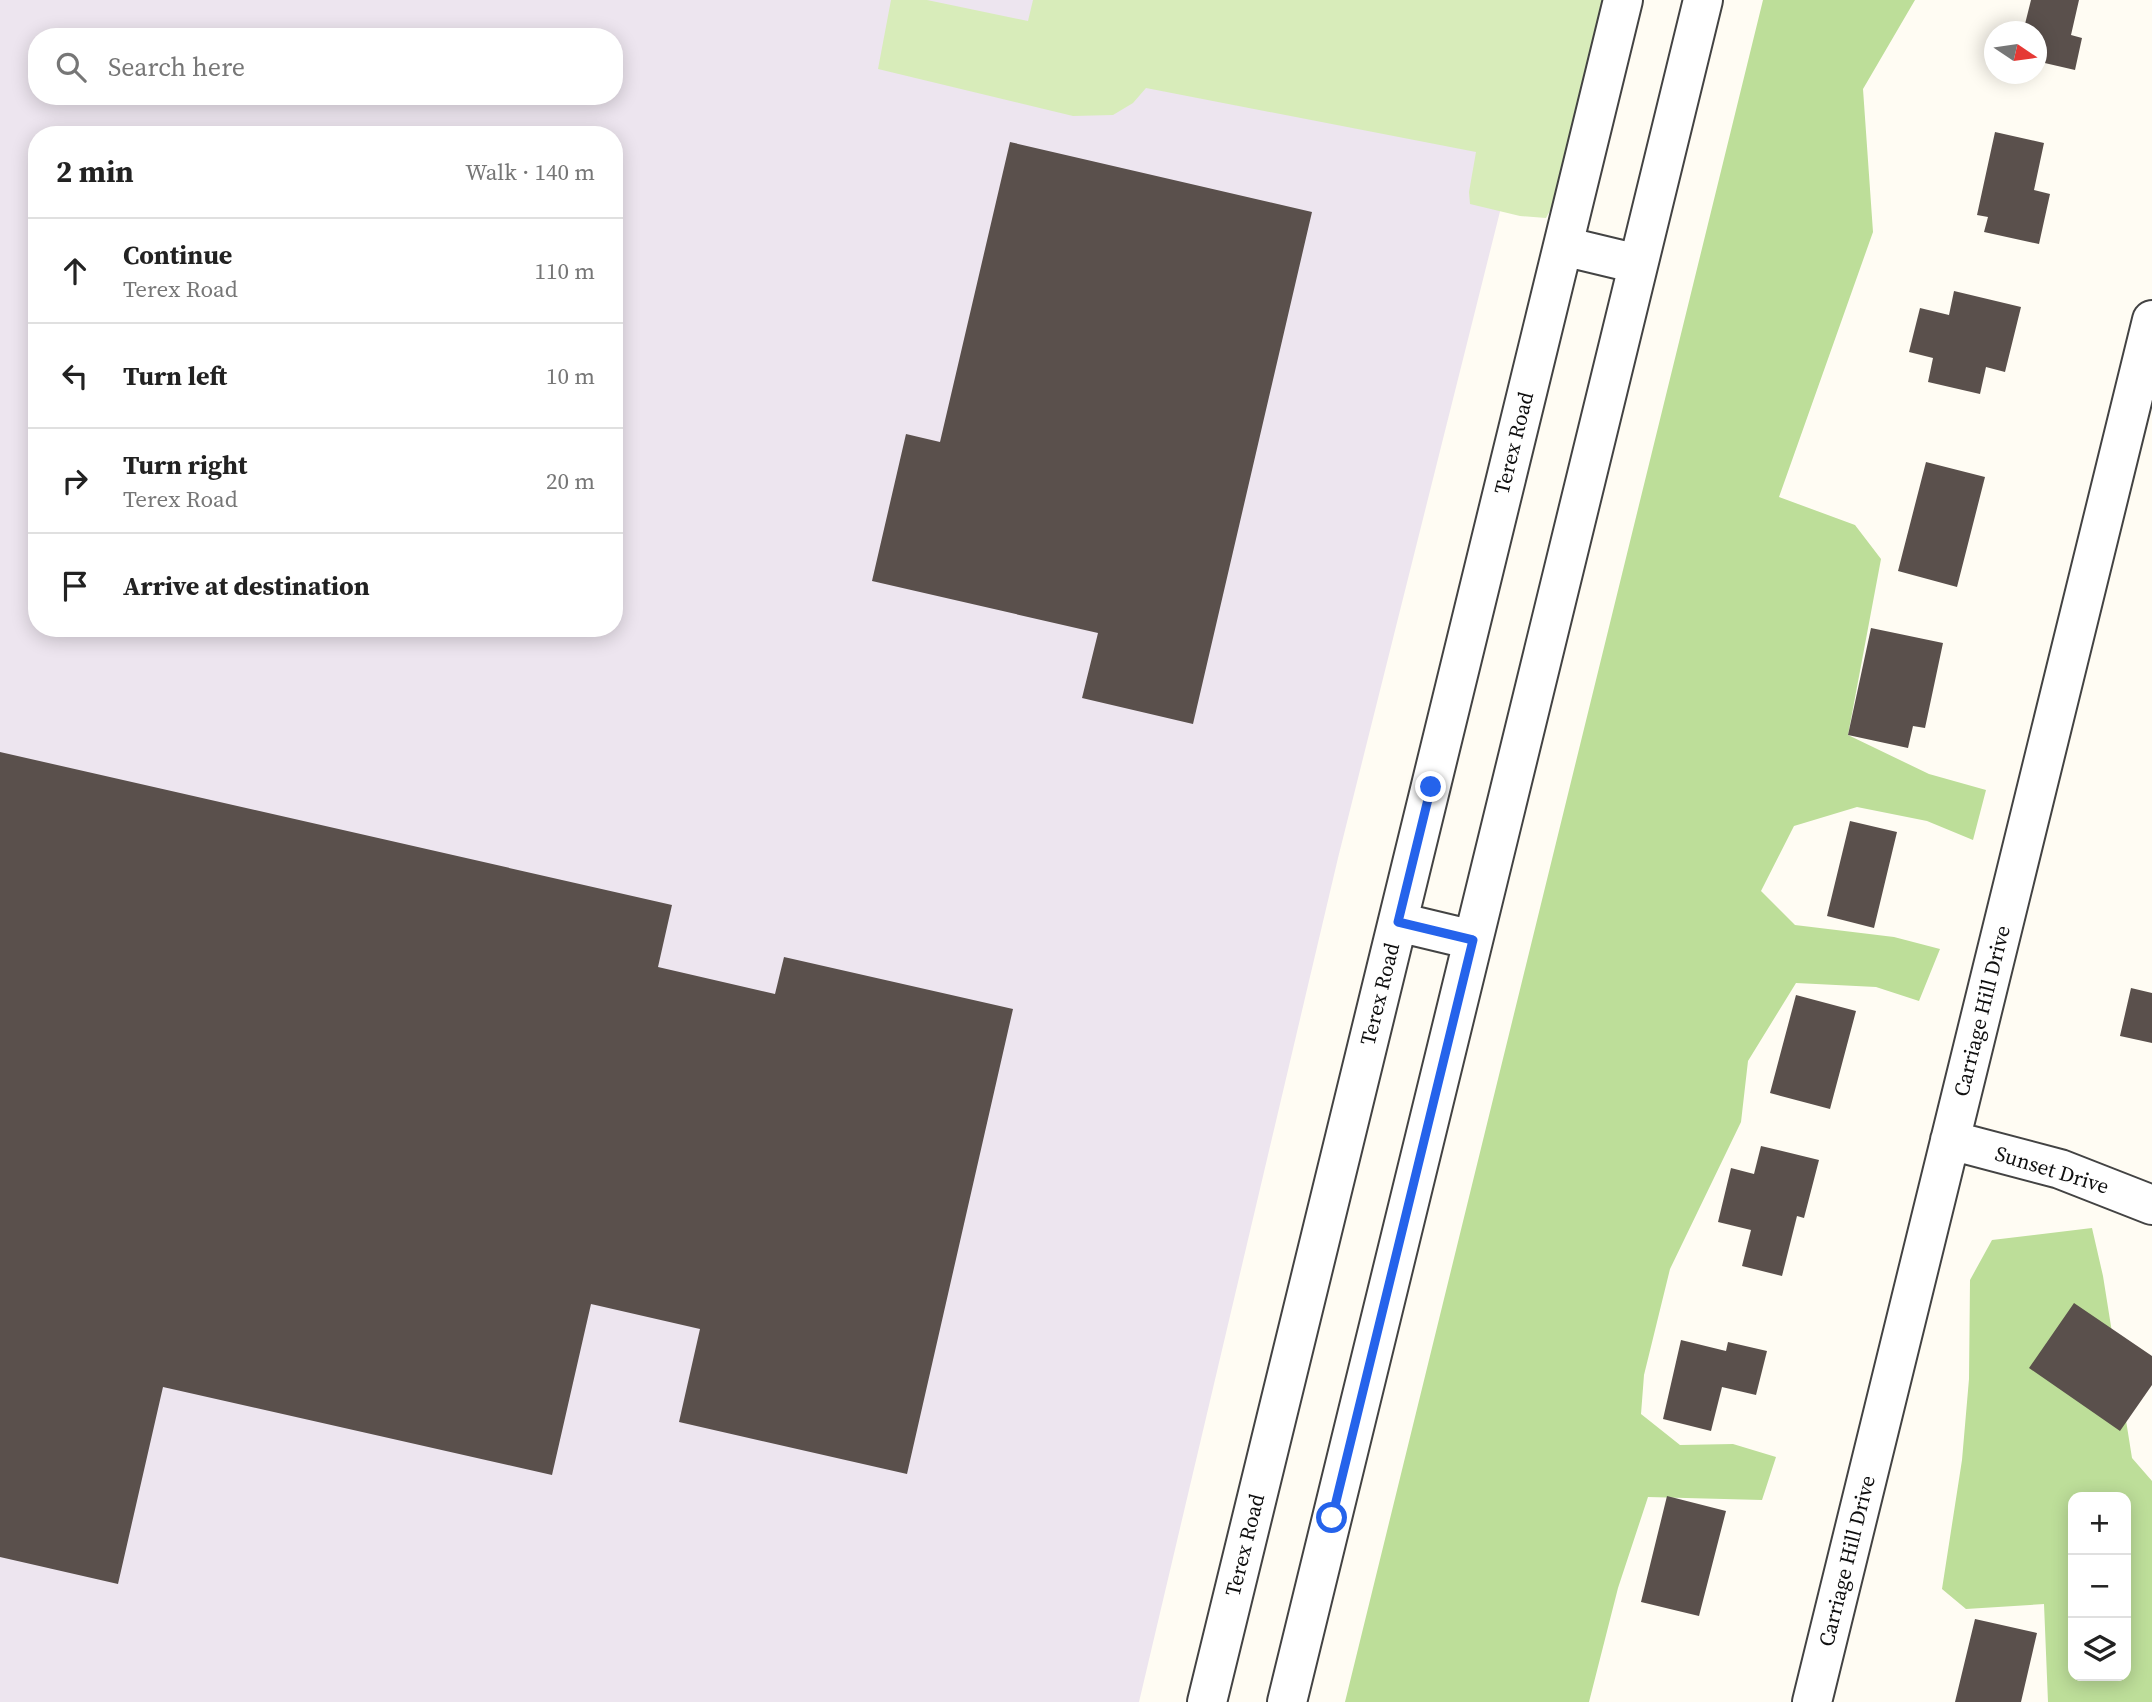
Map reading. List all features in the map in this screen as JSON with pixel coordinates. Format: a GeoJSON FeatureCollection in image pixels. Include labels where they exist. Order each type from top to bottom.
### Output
{"type":"FeatureCollection","features":[{"type":"Feature","properties":{"kind":"street","name":"Terex Road"},"geometry":{"type":"LineString","coordinates":[[1207,1702],[1623,0]]}},
{"type":"Feature","properties":{"kind":"street"},"geometry":{"type":"LineString","coordinates":[[1287,1702],[1703,0]]}},
{"type":"Feature","properties":{"kind":"street"},"geometry":{"type":"LineString","coordinates":[[1563,246],[1638,264]]}},
{"type":"Feature","properties":{"kind":"street","name":"Carriage Hill Drive"},"geometry":{"type":"LineString","coordinates":[[1812,1702],[2152,320]]}},
{"type":"Feature","properties":{"kind":"street"},"geometry":{"type":"LineString","coordinates":[[1398,922],[1473,940]]}},
{"type":"Feature","properties":{"kind":"street","name":"Sunset Drive"},"geometry":{"type":"LineString","coordinates":[[1950,1140],[2060,1169],[2152,1205]]}},
{"type":"Feature","properties":{"kind":"shaded area"},"geometry":{"type":"Polygon","coordinates":[[[0,0],[1553,0],[1338,858],[1139,1702],[0,1702],[0,0]]]}},
{"type":"Feature","properties":{"kind":"green space"},"geometry":{"type":"Polygon","coordinates":[[[891,0],[927,0],[1028,21],[1033,0],[1606,0],[1560,192],[1546,218],[1520,216],[1470,204],[1469,192],[1476,152],[1146,88],[1133,103],[1113,115],[1073,116],[878,69],[891,0]]]}},
{"type":"Feature","properties":{"kind":"green space"},"geometry":{"type":"Polygon","coordinates":[[[1763,0],[1915,0],[1863,89],[1873,232],[1779,497],[1855,525],[1881,559],[1848,735],[1929,774],[1986,790],[1973,840],[1927,821],[1857,807],[1794,826],[1761,891],[1795,925],[1894,937],[1940,949],[1919,1001],[1876,987],[1796,983],[1748,1061],[1741,1122],[1670,1269],[1644,1375],[1641,1414],[1680,1445],[1733,1444],[1776,1457],[1762,1500],[1648,1497],[1618,1588],[1589,1702],[1345,1702],[1763,0]]]}},
{"type":"Feature","properties":{"kind":"green space"},"geometry":{"type":"Polygon","coordinates":[[[2092,1228],[2103,1276],[2132,1458],[2152,1481],[2152,1702],[2048,1702],[2044,1604],[1966,1609],[1942,1589],[1962,1460],[1969,1379],[1970,1280],[1992,1240],[2092,1228]]]}},
{"type":"Feature","properties":{"kind":"building"},"geometry":{"type":"Polygon","coordinates":[[[2031,0],[2079,0],[2071,35],[2082,38],[2075,70],[2047,64],[2047,21],[2026,21],[2031,0]]]}},
{"type":"Feature","properties":{"kind":"building"},"geometry":{"type":"Polygon","coordinates":[[[1995,132],[2044,143],[2034,190],[2050,194],[2039,244],[1984,232],[1988,217],[1977,215],[1995,132]]]}},
{"type":"Feature","properties":{"kind":"building"},"geometry":{"type":"Polygon","coordinates":[[[1010,142],[1312,212],[1193,724],[1082,698],[1098,633],[872,581],[906,434],[940,442],[1010,142]]]}},
{"type":"Feature","properties":{"kind":"building"},"geometry":{"type":"Polygon","coordinates":[[[1954,291],[2021,307],[2005,372],[1986,367],[1980,394],[1928,382],[1933,358],[1909,352],[1920,308],[1949,315],[1954,291]]]}},
{"type":"Feature","properties":{"kind":"building"},"geometry":{"type":"Polygon","coordinates":[[[1926,462],[1985,477],[1957,587],[1898,571],[1926,462]]]}},
{"type":"Feature","properties":{"kind":"building"},"geometry":{"type":"Polygon","coordinates":[[[1871,628],[1943,643],[1925,728],[1913,726],[1908,748],[1848,735],[1871,628]]]}},
{"type":"Feature","properties":{"kind":"building"},"geometry":{"type":"Polygon","coordinates":[[[0,752],[672,905],[658,967],[775,994],[784,957],[1013,1009],[907,1474],[679,1422],[700,1329],[591,1304],[552,1475],[163,1387],[118,1584],[0,1557],[0,752]]]}},
{"type":"Feature","properties":{"kind":"building"},"geometry":{"type":"Polygon","coordinates":[[[1850,821],[1897,832],[1874,928],[1827,916],[1850,821]]]}},
{"type":"Feature","properties":{"kind":"building"},"geometry":{"type":"Polygon","coordinates":[[[2131,988],[2152,993],[2152,1043],[2120,1036],[2131,988]]]}},
{"type":"Feature","properties":{"kind":"building"},"geometry":{"type":"Polygon","coordinates":[[[1796,995],[1856,1011],[1830,1109],[1770,1093],[1796,995]]]}},
{"type":"Feature","properties":{"kind":"building"},"geometry":{"type":"Polygon","coordinates":[[[1761,1146],[1819,1160],[1804,1218],[1797,1216],[1782,1276],[1742,1266],[1751,1230],[1718,1222],[1731,1168],[1754,1174],[1761,1146]]]}},
{"type":"Feature","properties":{"kind":"building"},"geometry":{"type":"Polygon","coordinates":[[[2074,1303],[2152,1356],[2152,1385],[2120,1431],[2029,1368],[2074,1303]]]}},
{"type":"Feature","properties":{"kind":"building"},"geometry":{"type":"Polygon","coordinates":[[[1681,1340],[1726,1351],[1728,1342],[1767,1351],[1756,1395],[1722,1387],[1711,1431],[1663,1419],[1681,1340]]]}},
{"type":"Feature","properties":{"kind":"building"},"geometry":{"type":"Polygon","coordinates":[[[1667,1496],[1726,1511],[1699,1616],[1641,1602],[1667,1496]]]}},
{"type":"Feature","properties":{"kind":"building"},"geometry":{"type":"Polygon","coordinates":[[[1975,1619],[2037,1633],[2021,1702],[1955,1702],[1975,1619]]]}},
{"type":"Feature","properties":{"kind":"route"},"geometry":{"type":"LineString","coordinates":[[1332,1518],[1473,940],[1398,922],[1431,787]]}}]}
